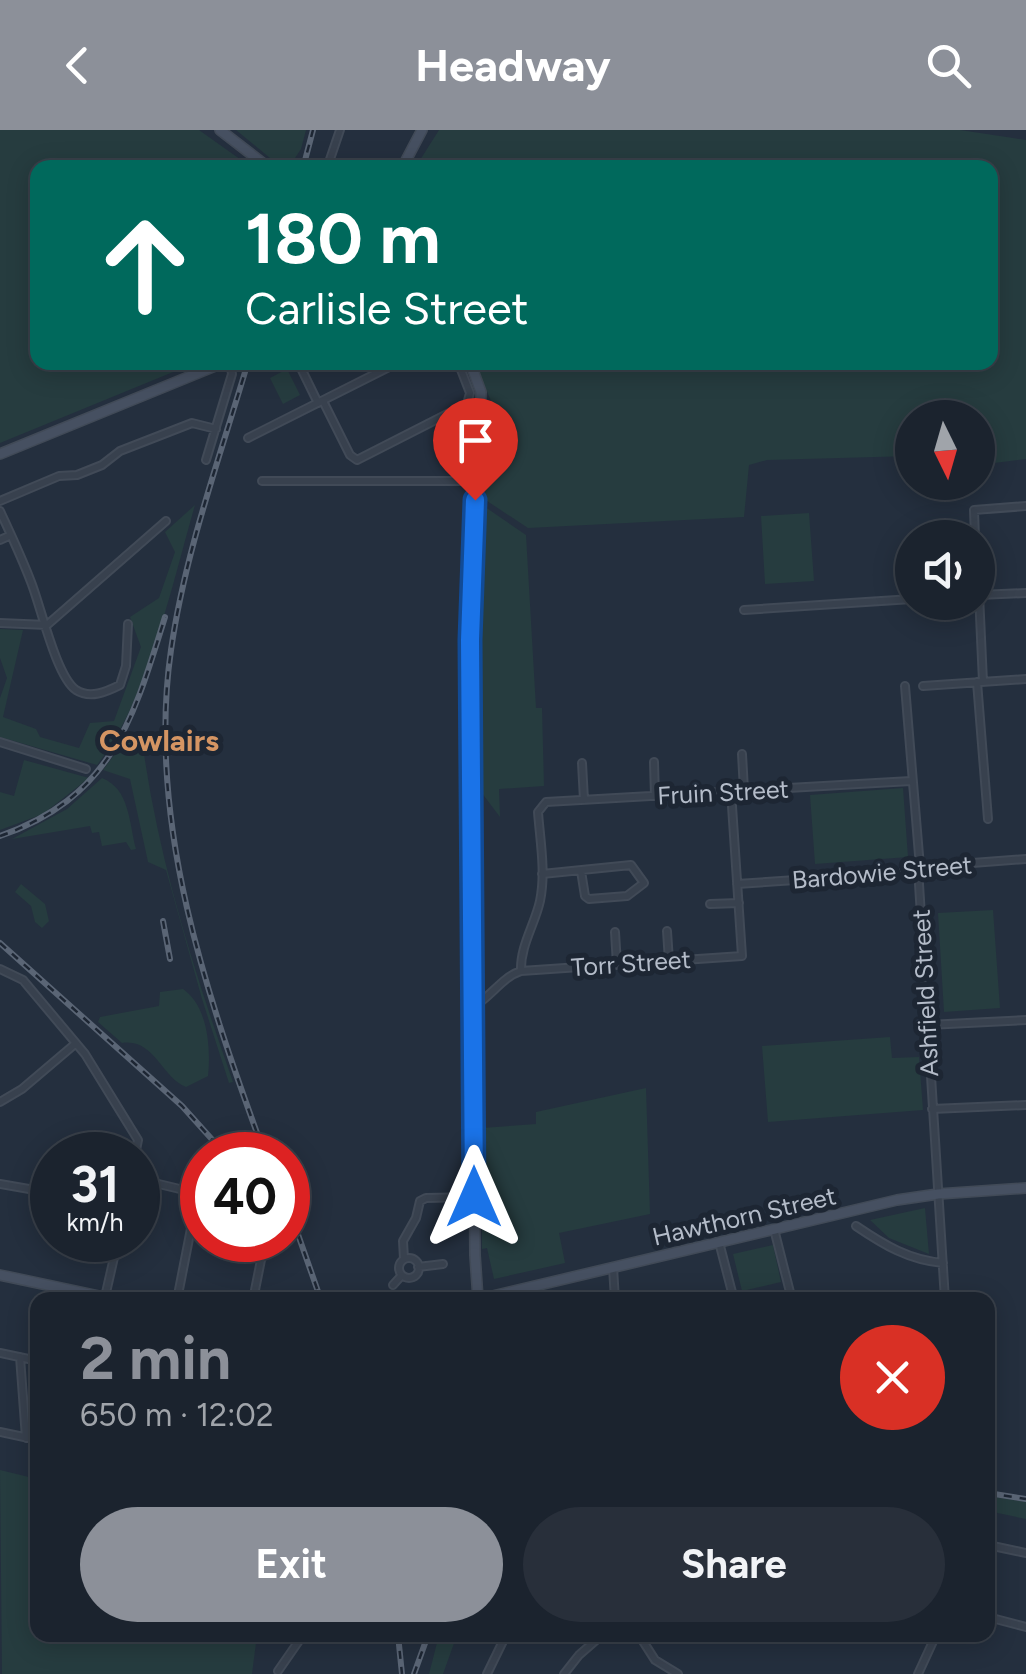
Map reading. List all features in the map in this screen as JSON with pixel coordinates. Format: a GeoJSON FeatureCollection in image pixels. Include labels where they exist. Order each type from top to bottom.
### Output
{"type":"FeatureCollection","features":[{"type":"Feature","properties":{"kind":"street"},"geometry":{"type":"LineString","coordinates":[[220,130],[259,160]]}},
{"type":"Feature","properties":{"kind":"street"},"geometry":{"type":"LineString","coordinates":[[330,160],[340,130]]}},
{"type":"Feature","properties":{"kind":"street"},"geometry":{"type":"LineString","coordinates":[[406,160],[422,130]]}},
{"type":"Feature","properties":{"kind":"street"},"geometry":{"type":"LineString","coordinates":[[0,454],[208,370]]}},
{"type":"Feature","properties":{"kind":"street"},"geometry":{"type":"LineString","coordinates":[[207,458],[231,370]]}},
{"type":"Feature","properties":{"kind":"street"},"geometry":{"type":"LineString","coordinates":[[303,370],[354,459],[469,401],[461,370]]}},
{"type":"Feature","properties":{"kind":"street"},"geometry":{"type":"LineString","coordinates":[[473,370],[481,392],[470,640],[476,1292]]}},
{"type":"Feature","properties":{"kind":"street"},"geometry":{"type":"LineString","coordinates":[[248,438],[382,371]]}},
{"type":"Feature","properties":{"kind":"street"},"geometry":{"type":"LineString","coordinates":[[0,502],[59,476],[77,475],[102,466],[120,450],[192,422],[216,429]]}},
{"type":"Feature","properties":{"kind":"street"},"geometry":{"type":"LineString","coordinates":[[262,481],[475,481]]}},
{"type":"Feature","properties":{"kind":"street"},"geometry":{"type":"LineString","coordinates":[[974,520],[974,510],[1026,506]]}},
{"type":"Feature","properties":{"kind":"street"},"geometry":{"type":"LineString","coordinates":[[0,511],[69,684],[80,693],[101,694],[120,686],[126,666],[128,624]]}},
{"type":"Feature","properties":{"kind":"street"},"geometry":{"type":"LineString","coordinates":[[0,624],[47,625],[166,521]]}},
{"type":"Feature","properties":{"kind":"street"},"geometry":{"type":"LineString","coordinates":[[0,540],[11,535]]}},
{"type":"Feature","properties":{"kind":"street"},"geometry":{"type":"LineString","coordinates":[[995,594],[1026,593]]}},
{"type":"Feature","properties":{"kind":"street"},"geometry":{"type":"LineString","coordinates":[[744,610],[895,600]]}},
{"type":"Feature","properties":{"kind":"street"},"geometry":{"type":"LineString","coordinates":[[979,620],[988,820]]}},
{"type":"Feature","properties":{"kind":"street"},"geometry":{"type":"LineString","coordinates":[[924,686],[1026,679]]}},
{"type":"Feature","properties":{"kind":"street","name":"Ashfield Street"},"geometry":{"type":"LineString","coordinates":[[905,686],[920,867],[945,1292]]}},
{"type":"Feature","properties":{"kind":"street"},"geometry":{"type":"LineString","coordinates":[[0,742],[86,769]]}},
{"type":"Feature","properties":{"kind":"street"},"geometry":{"type":"LineString","coordinates":[[742,754],[744,790]]}},
{"type":"Feature","properties":{"kind":"street"},"geometry":{"type":"LineString","coordinates":[[654,762],[655,796]]}},
{"type":"Feature","properties":{"kind":"street"},"geometry":{"type":"LineString","coordinates":[[582,763],[584,800]]}},
{"type":"Feature","properties":{"kind":"street","name":"Fruin Street"},"geometry":{"type":"LineString","coordinates":[[542,874],[538,812],[546,802],[912,780]]}},
{"type":"Feature","properties":{"kind":"street"},"geometry":{"type":"LineString","coordinates":[[710,904],[739,903],[731,791]]}},
{"type":"Feature","properties":{"kind":"street","name":"Bardowie Street"},"geometry":{"type":"LineString","coordinates":[[737,884],[900,873],[920,867],[1026,859]]}},
{"type":"Feature","properties":{"kind":"street"},"geometry":{"type":"LineString","coordinates":[[474,1007],[508,976],[521,970],[520,960],[540,902],[542,874],[632,865],[644,883],[627,896],[589,899],[585,896],[581,871]]}},
{"type":"Feature","properties":{"kind":"street","name":"Torr Street"},"geometry":{"type":"LineString","coordinates":[[521,970],[742,956],[739,903]]}},
{"type":"Feature","properties":{"kind":"street"},"geometry":{"type":"LineString","coordinates":[[667,931],[669,961]]}},
{"type":"Feature","properties":{"kind":"street"},"geometry":{"type":"LineString","coordinates":[[615,932],[617,965]]}},
{"type":"Feature","properties":{"kind":"street"},"geometry":{"type":"LineString","coordinates":[[0,969],[23,980],[85,1054],[133,1132]]}},
{"type":"Feature","properties":{"kind":"street"},"geometry":{"type":"LineString","coordinates":[[928,1025],[1026,1020]]}},
{"type":"Feature","properties":{"kind":"street"},"geometry":{"type":"LineString","coordinates":[[0,1102],[22,1090],[75,1044]]}},
{"type":"Feature","properties":{"kind":"street"},"geometry":{"type":"LineString","coordinates":[[932,1110],[1026,1106]]}},
{"type":"Feature","properties":{"kind":"street"},"geometry":{"type":"LineString","coordinates":[[0,1184],[30,1189]]}},
{"type":"Feature","properties":{"kind":"street","name":"Hawthorn Street"},"geometry":{"type":"LineString","coordinates":[[509,1292],[938,1194],[1026,1188]]}},
{"type":"Feature","properties":{"kind":"street"},"geometry":{"type":"LineString","coordinates":[[402,1275],[402,1241],[412,1227],[420,1201],[474,1197]]}},
{"type":"Feature","properties":{"kind":"street"},"geometry":{"type":"LineString","coordinates":[[856,1226],[901,1253],[943,1262]]}},
{"type":"Feature","properties":{"kind":"street"},"geometry":{"type":"LineString","coordinates":[[774,1229],[790,1292]]}},
{"type":"Feature","properties":{"kind":"street"},"geometry":{"type":"LineString","coordinates":[[719,1242],[732,1292]]}},
{"type":"Feature","properties":{"kind":"street"},"geometry":{"type":"LineString","coordinates":[[404,1259],[414,1259],[418,1267]]}},
{"type":"Feature","properties":{"kind":"street"},"geometry":{"type":"LineString","coordinates":[[105,1292],[113,1262]]}},
{"type":"Feature","properties":{"kind":"street"},"geometry":{"type":"LineString","coordinates":[[179,1292],[185,1262]]}},
{"type":"Feature","properties":{"kind":"street"},"geometry":{"type":"LineString","coordinates":[[255,1292],[261,1262]]}},
{"type":"Feature","properties":{"kind":"street"},"geometry":{"type":"LineString","coordinates":[[402,1275],[411,1277],[418,1267],[443,1264]]}},
{"type":"Feature","properties":{"kind":"street"},"geometry":{"type":"LineString","coordinates":[[613,1267],[615,1292]]}},
{"type":"Feature","properties":{"kind":"street"},"geometry":{"type":"LineString","coordinates":[[0,1275],[77,1292]]}},
{"type":"Feature","properties":{"kind":"street"},"geometry":{"type":"LineString","coordinates":[[393,1284],[402,1275]]}},
{"type":"Feature","properties":{"kind":"street"},"geometry":{"type":"LineString","coordinates":[[0,1353],[30,1359]]}},
{"type":"Feature","properties":{"kind":"street"},"geometry":{"type":"LineString","coordinates":[[20,1357],[26,1438]]}},
{"type":"Feature","properties":{"kind":"street"},"geometry":{"type":"LineString","coordinates":[[0,1432],[30,1439]]}},
{"type":"Feature","properties":{"kind":"street"},"geometry":{"type":"LineString","coordinates":[[995,1547],[1026,1553]]}},
{"type":"Feature","properties":{"kind":"street"},"geometry":{"type":"LineString","coordinates":[[995,1619],[1026,1627]]}},
{"type":"Feature","properties":{"kind":"street"},"geometry":{"type":"LineString","coordinates":[[278,1671],[297,1642]]}},
{"type":"Feature","properties":{"kind":"street"},"geometry":{"type":"LineString","coordinates":[[486,1674],[502,1642]]}},
{"type":"Feature","properties":{"kind":"street"},"geometry":{"type":"LineString","coordinates":[[564,1674],[594,1642]]}},
{"type":"Feature","properties":{"kind":"street"},"geometry":{"type":"LineString","coordinates":[[643,1642],[655,1660],[678,1674]]}},
{"type":"Feature","properties":{"kind":"street"},"geometry":{"type":"LineString","coordinates":[[918,1674],[933,1642]]}},
{"type":"Feature","properties":{"kind":"green space"},"geometry":{"type":"Polygon","coordinates":[[[0,130],[199,130],[241,160],[30,160],[30,370],[178,370],[0,443],[0,130]]]}},
{"type":"Feature","properties":{"kind":"green space"},"geometry":{"type":"Polygon","coordinates":[[[236,130],[306,130],[294,160],[272,160],[236,130]]]}},
{"type":"Feature","properties":{"kind":"green space"},"geometry":{"type":"Polygon","coordinates":[[[439,130],[960,130],[1026,140],[1026,459],[995,463],[995,400],[895,400],[895,456],[767,460],[749,465],[744,517],[528,528],[481,497],[491,401],[478,370],[998,370],[998,160],[420,160],[439,130]]]}},
{"type":"Feature","properties":{"kind":"green space"},"geometry":{"type":"Polygon","coordinates":[[[288,370],[300,395],[283,404],[270,378],[288,370]]]}},
{"type":"Feature","properties":{"kind":"green space"},"geometry":{"type":"Polygon","coordinates":[[[475,500],[526,535],[536,708],[542,708],[544,786],[499,789],[500,817],[472,780],[475,500]]]}},
{"type":"Feature","properties":{"kind":"green space"},"geometry":{"type":"Polygon","coordinates":[[[195,505],[144,677],[114,740],[97,765],[0,737],[0,698],[7,678],[0,658],[0,629],[23,630],[3,717],[36,729],[40,737],[79,748],[90,723],[114,721],[141,647],[130,617],[159,598],[175,552],[165,532],[195,505]]]}},
{"type":"Feature","properties":{"kind":"green space"},"geometry":{"type":"Polygon","coordinates":[[[809,513],[814,581],[765,584],[761,516],[809,513]]]}},
{"type":"Feature","properties":{"kind":"green space"},"geometry":{"type":"Polygon","coordinates":[[[126,739],[142,739],[178,913],[166,870],[148,862],[130,779],[103,770],[126,739]]]}},
{"type":"Feature","properties":{"kind":"green space"},"geometry":{"type":"Polygon","coordinates":[[[24,760],[89,778],[43,814],[0,830],[0,792],[14,796],[24,760]]]}},
{"type":"Feature","properties":{"kind":"green space"},"geometry":{"type":"Polygon","coordinates":[[[102,778],[123,798],[136,849],[131,850],[126,842],[102,846],[99,832],[92,833],[90,826],[12,839],[67,809],[102,778]]]}},
{"type":"Feature","properties":{"kind":"green space"},"geometry":{"type":"Polygon","coordinates":[[[903,788],[908,857],[815,864],[810,795],[903,788]]]}},
{"type":"Feature","properties":{"kind":"green space"},"geometry":{"type":"Polygon","coordinates":[[[21,884],[45,904],[49,921],[42,928],[35,922],[31,906],[15,892],[21,884]]]}},
{"type":"Feature","properties":{"kind":"green space"},"geometry":{"type":"Polygon","coordinates":[[[993,910],[1000,1008],[944,1012],[938,913],[993,910]]]}},
{"type":"Feature","properties":{"kind":"green space"},"geometry":{"type":"Polygon","coordinates":[[[178,913],[233,1082],[229,1083],[202,999],[178,913]]]}},
{"type":"Feature","properties":{"kind":"green space"},"geometry":{"type":"Polygon","coordinates":[[[183,989],[203,1017],[209,1053],[208,1076],[186,1087],[142,1046],[122,1043],[98,1022],[100,1017],[159,1006],[160,992],[183,989]]]}},
{"type":"Feature","properties":{"kind":"green space"},"geometry":{"type":"Polygon","coordinates":[[[890,1037],[892,1058],[919,1057],[923,1110],[768,1122],[762,1046],[890,1037]]]}},
{"type":"Feature","properties":{"kind":"green space"},"geometry":{"type":"Polygon","coordinates":[[[646,1088],[650,1214],[559,1233],[565,1263],[494,1279],[487,1248],[482,1249],[482,1128],[536,1124],[536,1112],[646,1088]]]}},
{"type":"Feature","properties":{"kind":"green space"},"geometry":{"type":"Polygon","coordinates":[[[925,1208],[929,1254],[889,1238],[870,1220],[925,1208]]]}},
{"type":"Feature","properties":{"kind":"green space"},"geometry":{"type":"Polygon","coordinates":[[[773,1245],[781,1282],[742,1291],[733,1254],[773,1245]]]}},
{"type":"Feature","properties":{"kind":"green space"},"geometry":{"type":"Polygon","coordinates":[[[0,1470],[30,1477],[30,1642],[256,1642],[252,1674],[2,1674],[0,1470]]]}},
{"type":"Feature","properties":{"kind":"green space"},"geometry":{"type":"Polygon","coordinates":[[[995,1497],[1026,1502],[1026,1519],[995,1512],[995,1497]]]}},
{"type":"Feature","properties":{"kind":"green space"},"geometry":{"type":"Polygon","coordinates":[[[437,1642],[454,1642],[443,1674],[429,1674],[437,1642]]]}},
{"type":"Feature","properties":{"kind":"railway"},"geometry":{"type":"LineString","coordinates":[[305,160],[313,130]]}},
{"type":"Feature","properties":{"kind":"railway"},"geometry":{"type":"LineString","coordinates":[[246,370],[185,577],[171,650],[165,715],[174,843],[187,907],[222,1033],[257,1132]]}},
{"type":"Feature","properties":{"kind":"railway"},"geometry":{"type":"LineString","coordinates":[[0,836],[38,820],[69,800],[93,777],[128,721],[165,617]]}},
{"type":"Feature","properties":{"kind":"railway"},"geometry":{"type":"LineString","coordinates":[[163,921],[170,959]]}},
{"type":"Feature","properties":{"kind":"railway"},"geometry":{"type":"LineString","coordinates":[[0,943],[182,1106],[205,1132]]}},
{"type":"Feature","properties":{"kind":"railway"},"geometry":{"type":"LineString","coordinates":[[308,1262],[318,1292]]}},
{"type":"Feature","properties":{"kind":"railway"},"geometry":{"type":"LineString","coordinates":[[995,1494],[1026,1499]]}},
{"type":"Feature","properties":{"kind":"railway"},"geometry":{"type":"LineString","coordinates":[[399,1642],[402,1674]]}},
{"type":"Feature","properties":{"kind":"railway"},"geometry":{"type":"LineString","coordinates":[[414,1674],[425,1642]]}},
{"type":"Feature","properties":{"kind":"district","name":"Cowlairs"},"geometry":{"type":"Point","coordinates":[159,741]}},
{"type":"Feature","properties":{"kind":"route"},"geometry":{"type":"LineString","coordinates":[[474,1197],[470,640],[475,500]]}}]}
